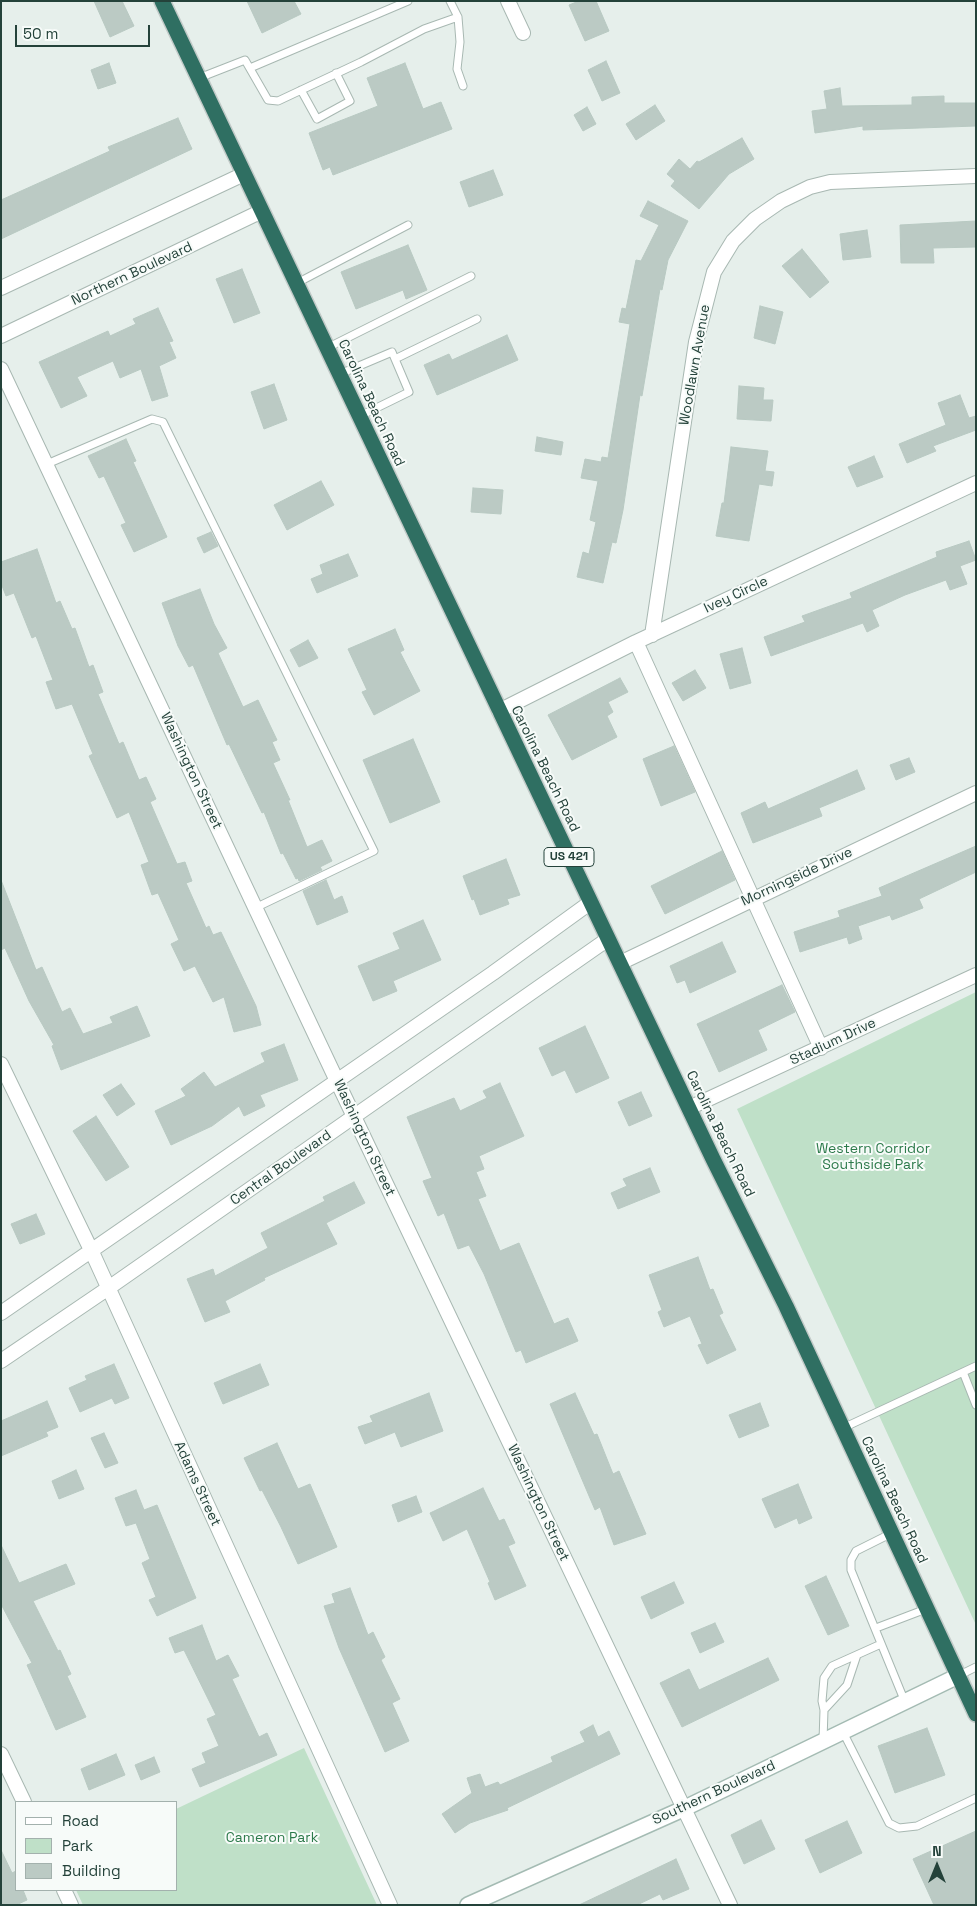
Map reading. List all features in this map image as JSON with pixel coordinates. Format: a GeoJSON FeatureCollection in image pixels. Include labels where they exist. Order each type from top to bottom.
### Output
{"type":"FeatureCollection","features":[{"type":"Feature","properties":{"kind":"highway","name":"Carolina Beach Road"},"geometry":{"type":"LineString","coordinates":[[162,1],[590,902],[843,1428],[976,1714]]}},
{"type":"Feature","properties":{"kind":"street"},"geometry":{"type":"LineString","coordinates":[[508,1],[523,33]]}},
{"type":"Feature","properties":{"kind":"street"},"geometry":{"type":"LineString","coordinates":[[1,288],[244,174]]}},
{"type":"Feature","properties":{"kind":"street","name":"Woodlawn Avenue"},"geometry":{"type":"LineString","coordinates":[[652,634],[696,342],[714,272],[729,246],[755,219],[781,201],[810,187],[830,182],[858,179],[976,176]]}},
{"type":"Feature","properties":{"kind":"street","name":"Northern Boulevard"},"geometry":{"type":"LineString","coordinates":[[1,336],[262,211]]}},
{"type":"Feature","properties":{"kind":"street","name":"Washington Street"},"geometry":{"type":"LineString","coordinates":[[1,369],[354,1117],[730,1905]]}},
{"type":"Feature","properties":{"kind":"street","name":"Ivey Circle"},"geometry":{"type":"LineString","coordinates":[[499,711],[652,634],[976,483]]}},
{"type":"Feature","properties":{"kind":"street"},"geometry":{"type":"LineString","coordinates":[[636,642],[821,1048]]}},
{"type":"Feature","properties":{"kind":"street","name":"Morningside Drive"},"geometry":{"type":"LineString","coordinates":[[620,963],[752,898],[976,793]]}},
{"type":"Feature","properties":{"kind":"street"},"geometry":{"type":"LineString","coordinates":[[1,1313],[92,1252],[590,902]]}},
{"type":"Feature","properties":{"kind":"street","name":"Central Boulevard"},"geometry":{"type":"LineString","coordinates":[[1,1361],[608,939]]}},
{"type":"Feature","properties":{"kind":"street","name":"Stadium Drive"},"geometry":{"type":"LineString","coordinates":[[689,1108],[976,975]]}},
{"type":"Feature","properties":{"kind":"street","name":"Adams Street"},"geometry":{"type":"LineString","coordinates":[[1,1064],[92,1252],[107,1289],[390,1905]]}},
{"type":"Feature","properties":{"kind":"street","name":"Southern Boulevard"},"geometry":{"type":"LineString","coordinates":[[468,1905],[683,1809],[958,1676]]}},
{"type":"Feature","properties":{"kind":"street"},"geometry":{"type":"LineString","coordinates":[[1,1754],[24,1801]]}},
{"type":"Feature","properties":{"kind":"street"},"geometry":{"type":"LineString","coordinates":[[64,1891],[71,1905]]}},
{"type":"Feature","properties":{"kind":"lane"},"geometry":{"type":"LineString","coordinates":[[250,68],[408,1]]}},
{"type":"Feature","properties":{"kind":"lane"},"geometry":{"type":"LineString","coordinates":[[450,1],[458,17],[460,42],[457,69],[463,86]]}},
{"type":"Feature","properties":{"kind":"lane"},"geometry":{"type":"LineString","coordinates":[[199,78],[245,60],[268,100],[278,101],[424,29],[458,17]]}},
{"type":"Feature","properties":{"kind":"lane"},"geometry":{"type":"LineString","coordinates":[[301,90],[317,119],[350,101],[336,73]]}},
{"type":"Feature","properties":{"kind":"lane"},"geometry":{"type":"LineString","coordinates":[[297,283],[408,225]]}},
{"type":"Feature","properties":{"kind":"lane"},"geometry":{"type":"LineString","coordinates":[[327,348],[471,276]]}},
{"type":"Feature","properties":{"kind":"lane"},"geometry":{"type":"LineString","coordinates":[[395,359],[477,319]]}},
{"type":"Feature","properties":{"kind":"lane"},"geometry":{"type":"LineString","coordinates":[[340,374],[392,352],[410,392],[359,416]]}},
{"type":"Feature","properties":{"kind":"lane"},"geometry":{"type":"LineString","coordinates":[[47,464],[152,419],[163,422],[374,851],[255,908]]}},
{"type":"Feature","properties":{"kind":"lane"},"geometry":{"type":"LineString","coordinates":[[843,1428],[976,1366]]}},
{"type":"Feature","properties":{"kind":"lane"},"geometry":{"type":"LineString","coordinates":[[963,1372],[976,1405]]}},
{"type":"Feature","properties":{"kind":"lane"},"geometry":{"type":"LineString","coordinates":[[892,1533],[856,1551],[852,1560],[851,1570],[905,1702]]}},
{"type":"Feature","properties":{"kind":"lane"},"geometry":{"type":"LineString","coordinates":[[876,1628],[926,1608]]}},
{"type":"Feature","properties":{"kind":"lane"},"geometry":{"type":"LineString","coordinates":[[823,1742],[824,1710],[822,1701],[824,1678],[832,1666],[881,1644]]}},
{"type":"Feature","properties":{"kind":"lane"},"geometry":{"type":"LineString","coordinates":[[824,1710],[848,1685],[857,1655]]}},
{"type":"Feature","properties":{"kind":"lane"},"geometry":{"type":"LineString","coordinates":[[958,1676],[976,1667]]}},
{"type":"Feature","properties":{"kind":"lane"},"geometry":{"type":"LineString","coordinates":[[843,1731],[889,1823],[898,1828],[918,1826],[976,1798]]}},
{"type":"Feature","properties":{"kind":"green space","name":"Western Corridor Southside Park"},"geometry":{"type":"Polygon","coordinates":[[[976,992],[976,1625],[737,1109],[976,992]]]}},
{"type":"Feature","properties":{"kind":"green space","name":"Cameron Park"},"geometry":{"type":"Polygon","coordinates":[[[304,1748],[377,1905],[83,1905],[76,1891],[178,1891],[178,1808],[304,1748]]]}},
{"type":"Feature","properties":{"kind":"building"},"geometry":{"type":"Polygon","coordinates":[[[94,1],[122,1],[134,26],[110,37],[94,1]]]}},
{"type":"Feature","properties":{"kind":"building"},"geometry":{"type":"Polygon","coordinates":[[[247,1],[294,1],[301,14],[262,33],[247,1]]]}},
{"type":"Feature","properties":{"kind":"building"},"geometry":{"type":"Polygon","coordinates":[[[579,1],[596,1],[609,31],[585,41],[569,5],[579,1]]]}},
{"type":"Feature","properties":{"kind":"building"},"geometry":{"type":"Polygon","coordinates":[[[606,61],[620,93],[602,101],[588,70],[606,61]]]}},
{"type":"Feature","properties":{"kind":"building"},"geometry":{"type":"Polygon","coordinates":[[[109,63],[116,83],[98,89],[91,70],[109,63]]]}},
{"type":"Feature","properties":{"kind":"building"},"geometry":{"type":"Polygon","coordinates":[[[405,63],[423,109],[441,102],[452,129],[333,175],[330,167],[323,170],[309,133],[378,106],[367,78],[405,63]]]}},
{"type":"Feature","properties":{"kind":"building"},"geometry":{"type":"Polygon","coordinates":[[[840,88],[842,106],[912,105],[912,97],[944,96],[944,103],[976,103],[976,126],[863,130],[863,126],[815,133],[812,111],[827,109],[824,91],[840,88]]]}},
{"type":"Feature","properties":{"kind":"building"},"geometry":{"type":"Polygon","coordinates":[[[655,105],[665,121],[636,140],[626,124],[655,105]]]}},
{"type":"Feature","properties":{"kind":"building"},"geometry":{"type":"Polygon","coordinates":[[[587,107],[596,124],[583,131],[574,115],[587,107]]]}},
{"type":"Feature","properties":{"kind":"building"},"geometry":{"type":"Polygon","coordinates":[[[178,118],[192,149],[1,239],[1,200],[110,151],[108,147],[178,118]]]}},
{"type":"Feature","properties":{"kind":"building"},"geometry":{"type":"Polygon","coordinates":[[[742,138],[754,159],[729,174],[699,209],[671,186],[675,181],[667,174],[679,159],[690,169],[697,161],[699,162],[742,138]]]}},
{"type":"Feature","properties":{"kind":"building"},"geometry":{"type":"Polygon","coordinates":[[[493,170],[503,195],[469,207],[460,182],[493,170]]]}},
{"type":"Feature","properties":{"kind":"building"},"geometry":{"type":"Polygon","coordinates":[[[648,201],[688,221],[668,260],[662,290],[660,289],[642,396],[640,395],[623,510],[616,543],[612,542],[603,583],[577,577],[583,552],[589,554],[596,522],[590,520],[598,481],[581,478],[585,459],[601,462],[602,457],[608,458],[630,324],[619,322],[622,308],[626,309],[636,260],[641,261],[659,225],[640,216],[648,201]]]}},
{"type":"Feature","properties":{"kind":"building"},"geometry":{"type":"Polygon","coordinates":[[[976,221],[976,247],[933,248],[934,263],[901,263],[900,225],[976,221]]]}},
{"type":"Feature","properties":{"kind":"building"},"geometry":{"type":"Polygon","coordinates":[[[867,230],[871,257],[843,260],[840,234],[867,230]]]}},
{"type":"Feature","properties":{"kind":"building"},"geometry":{"type":"Polygon","coordinates":[[[408,245],[427,290],[406,299],[403,290],[356,309],[341,272],[408,245]]]}},
{"type":"Feature","properties":{"kind":"building"},"geometry":{"type":"Polygon","coordinates":[[[802,249],[829,282],[810,298],[782,266],[802,249]]]}},
{"type":"Feature","properties":{"kind":"building"},"geometry":{"type":"Polygon","coordinates":[[[242,269],[260,313],[234,323],[216,279],[242,269]]]}},
{"type":"Feature","properties":{"kind":"building"},"geometry":{"type":"Polygon","coordinates":[[[760,306],[783,312],[775,344],[754,338],[760,306]]]}},
{"type":"Feature","properties":{"kind":"building"},"geometry":{"type":"Polygon","coordinates":[[[158,308],[173,341],[169,342],[176,358],[159,366],[168,396],[152,401],[141,369],[120,378],[113,361],[77,377],[87,396],[61,408],[39,362],[108,331],[110,336],[136,324],[133,319],[158,308]]]}},
{"type":"Feature","properties":{"kind":"building"},"geometry":{"type":"Polygon","coordinates":[[[507,335],[518,360],[437,395],[424,365],[449,354],[452,360],[507,335]]]}},
{"type":"Feature","properties":{"kind":"building"},"geometry":{"type":"Polygon","coordinates":[[[274,384],[287,420],[264,429],[251,392],[274,384]]]}},
{"type":"Feature","properties":{"kind":"building"},"geometry":{"type":"Polygon","coordinates":[[[739,386],[764,388],[763,400],[773,400],[771,421],[737,419],[739,386]]]}},
{"type":"Feature","properties":{"kind":"building"},"geometry":{"type":"Polygon","coordinates":[[[960,395],[969,418],[976,416],[976,430],[933,446],[936,451],[907,463],[899,444],[946,425],[938,403],[960,395]]]}},
{"type":"Feature","properties":{"kind":"building"},"geometry":{"type":"Polygon","coordinates":[[[537,437],[563,442],[561,455],[535,451],[537,437]]]}},
{"type":"Feature","properties":{"kind":"building"},"geometry":{"type":"Polygon","coordinates":[[[126,439],[136,461],[133,462],[167,537],[134,552],[121,525],[126,523],[104,476],[99,478],[88,456],[126,439]]]}},
{"type":"Feature","properties":{"kind":"building"},"geometry":{"type":"Polygon","coordinates":[[[731,447],[768,451],[765,471],[774,472],[772,486],[759,484],[749,541],[716,536],[722,503],[724,503],[731,447]]]}},
{"type":"Feature","properties":{"kind":"building"},"geometry":{"type":"Polygon","coordinates":[[[874,456],[883,477],[857,487],[848,467],[874,456]]]}},
{"type":"Feature","properties":{"kind":"building"},"geometry":{"type":"Polygon","coordinates":[[[321,481],[334,505],[287,530],[274,505],[321,481]]]}},
{"type":"Feature","properties":{"kind":"building"},"geometry":{"type":"Polygon","coordinates":[[[473,488],[503,490],[501,514],[471,512],[473,488]]]}},
{"type":"Feature","properties":{"kind":"building"},"geometry":{"type":"Polygon","coordinates":[[[211,532],[218,546],[204,553],[197,538],[211,532]]]}},
{"type":"Feature","properties":{"kind":"building"},"geometry":{"type":"Polygon","coordinates":[[[969,541],[976,560],[960,566],[967,584],[950,590],[946,580],[905,595],[872,610],[879,626],[867,632],[863,623],[771,656],[764,637],[805,622],[802,616],[852,598],[850,593],[937,557],[936,552],[969,541]]]}},
{"type":"Feature","properties":{"kind":"building"},"geometry":{"type":"Polygon","coordinates":[[[37,549],[56,603],[60,601],[72,629],[75,628],[89,667],[93,665],[103,692],[98,694],[119,744],[123,742],[139,780],[146,777],[156,799],[150,802],[177,864],[185,862],[192,881],[186,883],[206,928],[209,926],[213,935],[221,932],[256,1006],[261,1025],[234,1032],[224,997],[213,1002],[195,966],[184,971],[171,944],[179,940],[158,893],[152,895],[141,865],[149,862],[129,812],[117,818],[89,756],[93,754],[72,704],[56,709],[46,682],[53,680],[36,636],[32,638],[14,593],[6,596],[1,583],[1,562],[37,549]]]}},
{"type":"Feature","properties":{"kind":"building"},"geometry":{"type":"Polygon","coordinates":[[[348,554],[358,576],[317,593],[311,579],[323,574],[320,565],[348,554]]]}},
{"type":"Feature","properties":{"kind":"building"},"geometry":{"type":"Polygon","coordinates":[[[200,589],[214,624],[227,648],[218,653],[243,707],[258,700],[277,740],[272,742],[280,760],[273,763],[290,800],[288,800],[307,847],[322,840],[332,861],[320,867],[322,870],[299,881],[298,878],[296,879],[283,853],[281,854],[264,812],[262,813],[229,744],[227,745],[193,665],[189,667],[178,646],[162,603],[200,589]]]}},
{"type":"Feature","properties":{"kind":"building"},"geometry":{"type":"Polygon","coordinates":[[[395,629],[404,650],[400,652],[420,691],[374,715],[362,692],[367,690],[348,649],[395,629]]]}},
{"type":"Feature","properties":{"kind":"building"},"geometry":{"type":"Polygon","coordinates":[[[308,640],[318,658],[299,667],[290,650],[308,640]]]}},
{"type":"Feature","properties":{"kind":"building"},"geometry":{"type":"Polygon","coordinates":[[[742,648],[751,683],[730,689],[720,654],[742,648]]]}},
{"type":"Feature","properties":{"kind":"building"},"geometry":{"type":"Polygon","coordinates":[[[695,670],[706,688],[683,701],[672,683],[695,670]]]}},
{"type":"Feature","properties":{"kind":"building"},"geometry":{"type":"Polygon","coordinates":[[[620,678],[628,692],[608,702],[613,712],[607,716],[617,737],[572,760],[548,715],[620,678]]]}},
{"type":"Feature","properties":{"kind":"building"},"geometry":{"type":"Polygon","coordinates":[[[413,739],[440,802],[390,823],[363,760],[413,739]]]}},
{"type":"Feature","properties":{"kind":"building"},"geometry":{"type":"Polygon","coordinates":[[[674,746],[695,792],[661,806],[643,759],[674,746]]]}},
{"type":"Feature","properties":{"kind":"building"},"geometry":{"type":"Polygon","coordinates":[[[909,758],[915,772],[896,780],[890,765],[909,758]]]}},
{"type":"Feature","properties":{"kind":"building"},"geometry":{"type":"Polygon","coordinates":[[[857,770],[865,789],[819,808],[822,816],[753,843],[741,813],[765,802],[768,809],[857,770]]]}},
{"type":"Feature","properties":{"kind":"building"},"geometry":{"type":"Polygon","coordinates":[[[976,846],[976,872],[919,899],[923,908],[892,920],[890,915],[858,926],[862,939],[849,944],[847,937],[800,952],[794,932],[840,917],[838,911],[882,896],[879,888],[976,846]]]}},
{"type":"Feature","properties":{"kind":"building"},"geometry":{"type":"Polygon","coordinates":[[[722,851],[735,880],[665,914],[651,886],[722,851]]]}},
{"type":"Feature","properties":{"kind":"building"},"geometry":{"type":"Polygon","coordinates":[[[506,859],[520,895],[507,899],[509,904],[480,915],[463,876],[506,859]]]}},
{"type":"Feature","properties":{"kind":"building"},"geometry":{"type":"Polygon","coordinates":[[[1,880],[36,970],[42,967],[62,1012],[70,1008],[83,1034],[113,1023],[110,1017],[137,1006],[150,1036],[61,1070],[52,1046],[54,1045],[29,1001],[5,948],[1,950],[1,880]]]}},
{"type":"Feature","properties":{"kind":"building"},"geometry":{"type":"Polygon","coordinates":[[[326,880],[334,900],[342,896],[348,912],[317,925],[303,891],[326,880]]]}},
{"type":"Feature","properties":{"kind":"building"},"geometry":{"type":"Polygon","coordinates":[[[423,920],[441,960],[393,981],[397,991],[373,1001],[358,966],[400,949],[393,933],[423,920]]]}},
{"type":"Feature","properties":{"kind":"building"},"geometry":{"type":"Polygon","coordinates":[[[722,942],[736,972],[690,993],[685,980],[677,983],[670,966],[722,942]]]}},
{"type":"Feature","properties":{"kind":"building"},"geometry":{"type":"Polygon","coordinates":[[[782,985],[795,1012],[758,1030],[767,1050],[719,1072],[697,1024],[782,985]]]}},
{"type":"Feature","properties":{"kind":"building"},"geometry":{"type":"Polygon","coordinates":[[[585,1026],[609,1078],[576,1093],[565,1070],[552,1076],[539,1048],[585,1026]]]}},
{"type":"Feature","properties":{"kind":"building"},"geometry":{"type":"Polygon","coordinates":[[[284,1044],[298,1080],[260,1095],[265,1106],[244,1116],[239,1106],[212,1126],[171,1145],[155,1111],[186,1096],[181,1089],[204,1072],[215,1087],[265,1062],[261,1053],[284,1044]]]}},
{"type":"Feature","properties":{"kind":"building"},"geometry":{"type":"Polygon","coordinates":[[[500,1083],[524,1136],[479,1156],[484,1169],[476,1172],[486,1196],[478,1199],[500,1251],[519,1243],[554,1324],[568,1318],[578,1341],[526,1363],[521,1350],[516,1352],[484,1274],[469,1245],[458,1249],[444,1213],[438,1216],[423,1181],[432,1178],[407,1117],[454,1098],[460,1111],[487,1098],[483,1091],[500,1083]]]}},
{"type":"Feature","properties":{"kind":"building"},"geometry":{"type":"Polygon","coordinates":[[[121,1084],[135,1104],[117,1116],[103,1095],[121,1084]]]}},
{"type":"Feature","properties":{"kind":"building"},"geometry":{"type":"Polygon","coordinates":[[[641,1092],[652,1116],[629,1126],[618,1102],[641,1092]]]}},
{"type":"Feature","properties":{"kind":"building"},"geometry":{"type":"Polygon","coordinates":[[[96,1116],[129,1167],[106,1181],[73,1131],[96,1116]]]}},
{"type":"Feature","properties":{"kind":"building"},"geometry":{"type":"Polygon","coordinates":[[[650,1168],[660,1192],[618,1209],[611,1193],[627,1186],[623,1179],[650,1168]]]}},
{"type":"Feature","properties":{"kind":"building"},"geometry":{"type":"Polygon","coordinates":[[[354,1182],[365,1203],[326,1223],[337,1244],[264,1278],[265,1280],[225,1301],[230,1312],[205,1322],[187,1279],[213,1269],[215,1276],[268,1248],[261,1233],[325,1201],[323,1197],[354,1182]]]}},
{"type":"Feature","properties":{"kind":"building"},"geometry":{"type":"Polygon","coordinates":[[[36,1214],[45,1234],[20,1244],[11,1224],[36,1214]]]}},
{"type":"Feature","properties":{"kind":"building"},"geometry":{"type":"Polygon","coordinates":[[[698,1257],[710,1290],[713,1289],[723,1313],[719,1315],[736,1350],[707,1364],[698,1345],[702,1344],[690,1316],[664,1327],[658,1312],[662,1310],[649,1275],[698,1257]]]}},
{"type":"Feature","properties":{"kind":"building"},"geometry":{"type":"Polygon","coordinates":[[[114,1364],[129,1398],[115,1404],[112,1398],[80,1412],[69,1388],[87,1380],[85,1376],[114,1364]]]}},
{"type":"Feature","properties":{"kind":"building"},"geometry":{"type":"Polygon","coordinates":[[[260,1364],[269,1385],[223,1404],[214,1383],[260,1364]]]}},
{"type":"Feature","properties":{"kind":"building"},"geometry":{"type":"Polygon","coordinates":[[[429,1393],[443,1431],[401,1447],[395,1432],[365,1444],[358,1427],[373,1422],[370,1416],[429,1393]]]}},
{"type":"Feature","properties":{"kind":"building"},"geometry":{"type":"Polygon","coordinates":[[[575,1393],[594,1435],[597,1434],[613,1474],[619,1471],[646,1534],[614,1545],[600,1507],[595,1510],[550,1404],[575,1393]]]}},
{"type":"Feature","properties":{"kind":"building"},"geometry":{"type":"Polygon","coordinates":[[[47,1401],[58,1427],[46,1432],[48,1436],[1,1456],[1,1421],[47,1401]]]}},
{"type":"Feature","properties":{"kind":"building"},"geometry":{"type":"Polygon","coordinates":[[[760,1403],[769,1426],[739,1438],[729,1415],[760,1403]]]}},
{"type":"Feature","properties":{"kind":"building"},"geometry":{"type":"Polygon","coordinates":[[[104,1433],[118,1463],[105,1468],[91,1438],[104,1433]]]}},
{"type":"Feature","properties":{"kind":"building"},"geometry":{"type":"Polygon","coordinates":[[[277,1443],[298,1489],[310,1484],[337,1547],[298,1564],[281,1527],[244,1458],[277,1443]]]}},
{"type":"Feature","properties":{"kind":"building"},"geometry":{"type":"Polygon","coordinates":[[[76,1470],[84,1489],[59,1499],[52,1481],[76,1470]]]}},
{"type":"Feature","properties":{"kind":"building"},"geometry":{"type":"Polygon","coordinates":[[[798,1484],[812,1518],[799,1524],[797,1518],[775,1528],[762,1499],[798,1484]]]}},
{"type":"Feature","properties":{"kind":"building"},"geometry":{"type":"Polygon","coordinates":[[[483,1488],[499,1521],[504,1519],[515,1543],[508,1546],[526,1586],[495,1600],[488,1583],[490,1582],[467,1529],[443,1541],[430,1513],[483,1488]]]}},
{"type":"Feature","properties":{"kind":"building"},"geometry":{"type":"Polygon","coordinates":[[[136,1490],[144,1510],[157,1505],[196,1598],[157,1616],[149,1600],[156,1597],[142,1563],[150,1559],[136,1523],[126,1526],[115,1498],[136,1490]]]}},
{"type":"Feature","properties":{"kind":"building"},"geometry":{"type":"Polygon","coordinates":[[[416,1496],[422,1512],[398,1522],[392,1505],[416,1496]]]}},
{"type":"Feature","properties":{"kind":"building"},"geometry":{"type":"Polygon","coordinates":[[[1,1545],[19,1583],[66,1564],[75,1584],[33,1601],[71,1674],[67,1676],[86,1717],[56,1730],[27,1665],[32,1663],[1,1604],[1,1545]]]}},
{"type":"Feature","properties":{"kind":"building"},"geometry":{"type":"Polygon","coordinates":[[[826,1576],[849,1626],[828,1635],[805,1586],[826,1576]]]}},
{"type":"Feature","properties":{"kind":"building"},"geometry":{"type":"Polygon","coordinates":[[[674,1582],[684,1603],[651,1619],[641,1597],[674,1582]]]}},
{"type":"Feature","properties":{"kind":"building"},"geometry":{"type":"Polygon","coordinates":[[[350,1588],[368,1635],[373,1632],[385,1657],[381,1660],[400,1699],[392,1703],[409,1741],[385,1752],[339,1648],[324,1606],[335,1603],[332,1594],[350,1588]]]}},
{"type":"Feature","properties":{"kind":"building"},"geometry":{"type":"Polygon","coordinates":[[[715,1623],[724,1642],[700,1653],[691,1633],[715,1623]]]}},
{"type":"Feature","properties":{"kind":"building"},"geometry":{"type":"Polygon","coordinates":[[[202,1625],[216,1661],[228,1655],[239,1676],[232,1679],[259,1737],[267,1733],[277,1755],[200,1787],[192,1769],[206,1763],[202,1753],[219,1746],[207,1719],[216,1715],[184,1650],[175,1653],[169,1638],[202,1625]]]}},
{"type":"Feature","properties":{"kind":"building"},"geometry":{"type":"Polygon","coordinates":[[[768,1658],[779,1680],[682,1727],[660,1683],[689,1669],[699,1690],[768,1658]]]}},
{"type":"Feature","properties":{"kind":"building"},"geometry":{"type":"Polygon","coordinates":[[[593,1725],[598,1737],[609,1731],[620,1754],[507,1808],[508,1810],[470,1823],[455,1833],[442,1814],[472,1793],[467,1778],[480,1774],[485,1787],[498,1782],[500,1785],[553,1762],[551,1757],[585,1742],[580,1732],[593,1725]]]}},
{"type":"Feature","properties":{"kind":"building"},"geometry":{"type":"Polygon","coordinates":[[[927,1728],[945,1775],[895,1793],[878,1746],[927,1728]]]}},
{"type":"Feature","properties":{"kind":"building"},"geometry":{"type":"Polygon","coordinates":[[[116,1754],[125,1775],[89,1790],[81,1769],[116,1754]]]}},
{"type":"Feature","properties":{"kind":"building"},"geometry":{"type":"Polygon","coordinates":[[[154,1757],[160,1772],[141,1780],[135,1765],[154,1757]]]}},
{"type":"Feature","properties":{"kind":"building"},"geometry":{"type":"Polygon","coordinates":[[[761,1820],[775,1849],[744,1864],[731,1835],[761,1820]]]}},
{"type":"Feature","properties":{"kind":"building"},"geometry":{"type":"Polygon","coordinates":[[[847,1821],[862,1853],[820,1873],[805,1840],[847,1821]]]}},
{"type":"Feature","properties":{"kind":"building"},"geometry":{"type":"Polygon","coordinates":[[[976,1831],[976,1905],[934,1905],[913,1859],[976,1831]]]}},
{"type":"Feature","properties":{"kind":"building"},"geometry":{"type":"Polygon","coordinates":[[[1,1850],[12,1873],[15,1872],[15,1891],[23,1891],[27,1900],[16,1905],[1,1905],[1,1850]]]}},
{"type":"Feature","properties":{"kind":"building"},"geometry":{"type":"Polygon","coordinates":[[[676,1859],[689,1889],[663,1900],[660,1894],[637,1905],[579,1905],[676,1859]]]}}]}
